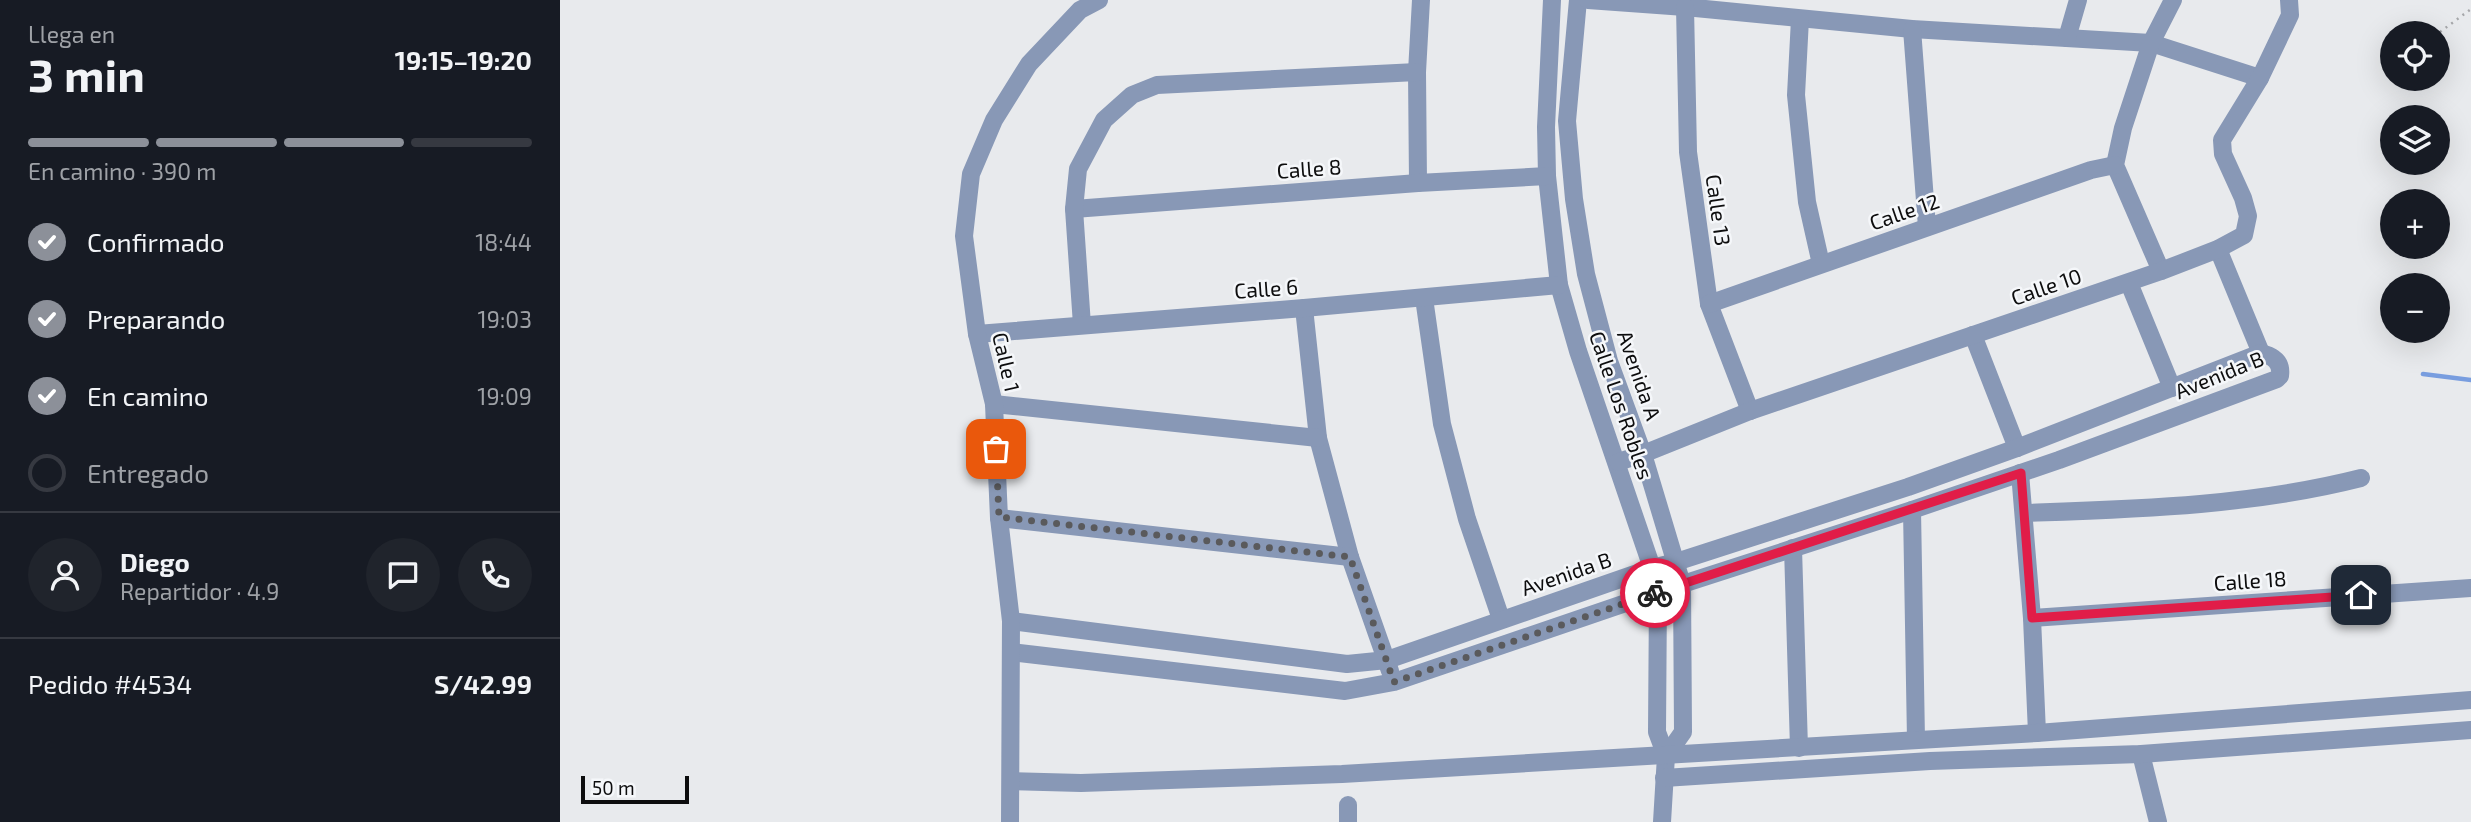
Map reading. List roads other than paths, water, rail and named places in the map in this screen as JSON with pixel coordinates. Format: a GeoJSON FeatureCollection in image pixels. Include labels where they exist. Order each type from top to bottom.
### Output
{"type":"FeatureCollection","features":[{"type":"Feature","properties":{"kind":"street","name":"Calle 1"},"geometry":{"type":"LineString","coordinates":[[1010,822],[1011,621],[999,517],[994,404],[977,334],[964,236],[971,174],[994,120],[1029,64],[1080,10],[1100,0]]}},
{"type":"Feature","properties":{"kind":"street"},"geometry":{"type":"LineString","coordinates":[[1418,183],[1417,72],[1421,0]]}},
{"type":"Feature","properties":{"kind":"street","name":"Calle Los Robles"},"geometry":{"type":"LineString","coordinates":[[1552,0],[1546,127],[1547,176],[1559,285],[1578,351],[1653,568],[1658,592],[1657,732],[1666,756],[1662,822]]}},
{"type":"Feature","properties":{"kind":"street","name":"Avenida A"},"geometry":{"type":"LineString","coordinates":[[1578,0],[1567,121],[1574,199],[1586,274],[1608,360],[1643,454],[1682,584],[1683,732],[1666,756]]}},
{"type":"Feature","properties":{"kind":"street"},"geometry":{"type":"LineString","coordinates":[[1588,0],[1912,29],[2151,43],[2260,78]]}},
{"type":"Feature","properties":{"kind":"street"},"geometry":{"type":"LineString","coordinates":[[2067,38],[2078,0]]}},
{"type":"Feature","properties":{"kind":"street"},"geometry":{"type":"LineString","coordinates":[[2161,271],[2115,165],[2123,128],[2151,43],[2173,0]]}},
{"type":"Feature","properties":{"kind":"street","name":"Calle 10"},"geometry":{"type":"LineString","coordinates":[[1618,462],[1750,411],[2129,283],[2218,249],[2244,235],[2248,216],[2223,154],[2222,140],[2260,78],[2290,15],[2289,0]]}},
{"type":"Feature","properties":{"kind":"street","name":"Calle 13"},"geometry":{"type":"LineString","coordinates":[[1685,7],[1688,152],[1709,304],[1750,411]]}},
{"type":"Feature","properties":{"kind":"street"},"geometry":{"type":"LineString","coordinates":[[1800,19],[1796,95],[1807,202],[1821,264]]}},
{"type":"Feature","properties":{"kind":"street"},"geometry":{"type":"LineString","coordinates":[[1912,29],[1927,227]]}},
{"type":"Feature","properties":{"kind":"street"},"geometry":{"type":"LineString","coordinates":[[1082,325],[1074,209],[1078,169],[1104,120],[1132,95],[1157,85],[1417,72]]}},
{"type":"Feature","properties":{"kind":"street","name":"Calle 12"},"geometry":{"type":"LineString","coordinates":[[1709,304],[2091,170],[2115,165]]}},
{"type":"Feature","properties":{"kind":"street","name":"Calle 8"},"geometry":{"type":"LineString","coordinates":[[1074,209],[1547,176]]}},
{"type":"Feature","properties":{"kind":"street"},"geometry":{"type":"LineString","coordinates":[[2218,249],[2261,353]]}},
{"type":"Feature","properties":{"kind":"street"},"geometry":{"type":"LineString","coordinates":[[2129,283],[2172,388]]}},
{"type":"Feature","properties":{"kind":"street","name":"Calle 6"},"geometry":{"type":"LineString","coordinates":[[977,334],[1559,285]]}},
{"type":"Feature","properties":{"kind":"street"},"geometry":{"type":"LineString","coordinates":[[1424,298],[1442,424],[1466,519],[1501,620]]}},
{"type":"Feature","properties":{"kind":"street"},"geometry":{"type":"LineString","coordinates":[[1304,308],[1318,438],[1350,557],[1394,682]]}},
{"type":"Feature","properties":{"kind":"street"},"geometry":{"type":"LineString","coordinates":[[1973,335],[2017,449]]}},
{"type":"Feature","properties":{"kind":"street","name":"Avenida B"},"geometry":{"type":"LineString","coordinates":[[1011,621],[1347,664],[1387,660],[1653,568],[1908,487],[2017,449],[2261,353],[2276,359],[2280,366],[2280,376],[2277,379],[2059,460],[1394,682],[1345,691],[1011,652]]}},
{"type":"Feature","properties":{"kind":"street"},"geometry":{"type":"LineString","coordinates":[[994,404],[1318,438]]}},
{"type":"Feature","properties":{"kind":"street"},"geometry":{"type":"LineString","coordinates":[[2051,435],[2059,460]]}},
{"type":"Feature","properties":{"kind":"street"},"geometry":{"type":"LineString","coordinates":[[2021,473],[2037,733]]}},
{"type":"Feature","properties":{"kind":"street"},"geometry":{"type":"LineString","coordinates":[[2024,513],[2147,509],[2263,497],[2331,486],[2361,478]]}},
{"type":"Feature","properties":{"kind":"street"},"geometry":{"type":"LineString","coordinates":[[1912,510],[1916,740]]}},
{"type":"Feature","properties":{"kind":"street"},"geometry":{"type":"LineString","coordinates":[[999,517],[1350,557]]}},
{"type":"Feature","properties":{"kind":"street"},"geometry":{"type":"LineString","coordinates":[[1793,548],[1799,748]]}},
{"type":"Feature","properties":{"kind":"street","name":"Calle 18"},"geometry":{"type":"LineString","coordinates":[[2032,618],[2471,588]]}},
{"type":"Feature","properties":{"kind":"street"},"geometry":{"type":"LineString","coordinates":[[1011,781],[1081,783],[1342,774],[2037,733],[2471,700]]}},
{"type":"Feature","properties":{"kind":"street"},"geometry":{"type":"LineString","coordinates":[[1664,778],[1930,761],[2141,754],[2471,730]]}},
{"type":"Feature","properties":{"kind":"street"},"geometry":{"type":"LineString","coordinates":[[2141,754],[2158,822]]}},
{"type":"Feature","properties":{"kind":"waterway"},"geometry":{"type":"LineString","coordinates":[[2423,374],[2471,380]]}}]}
